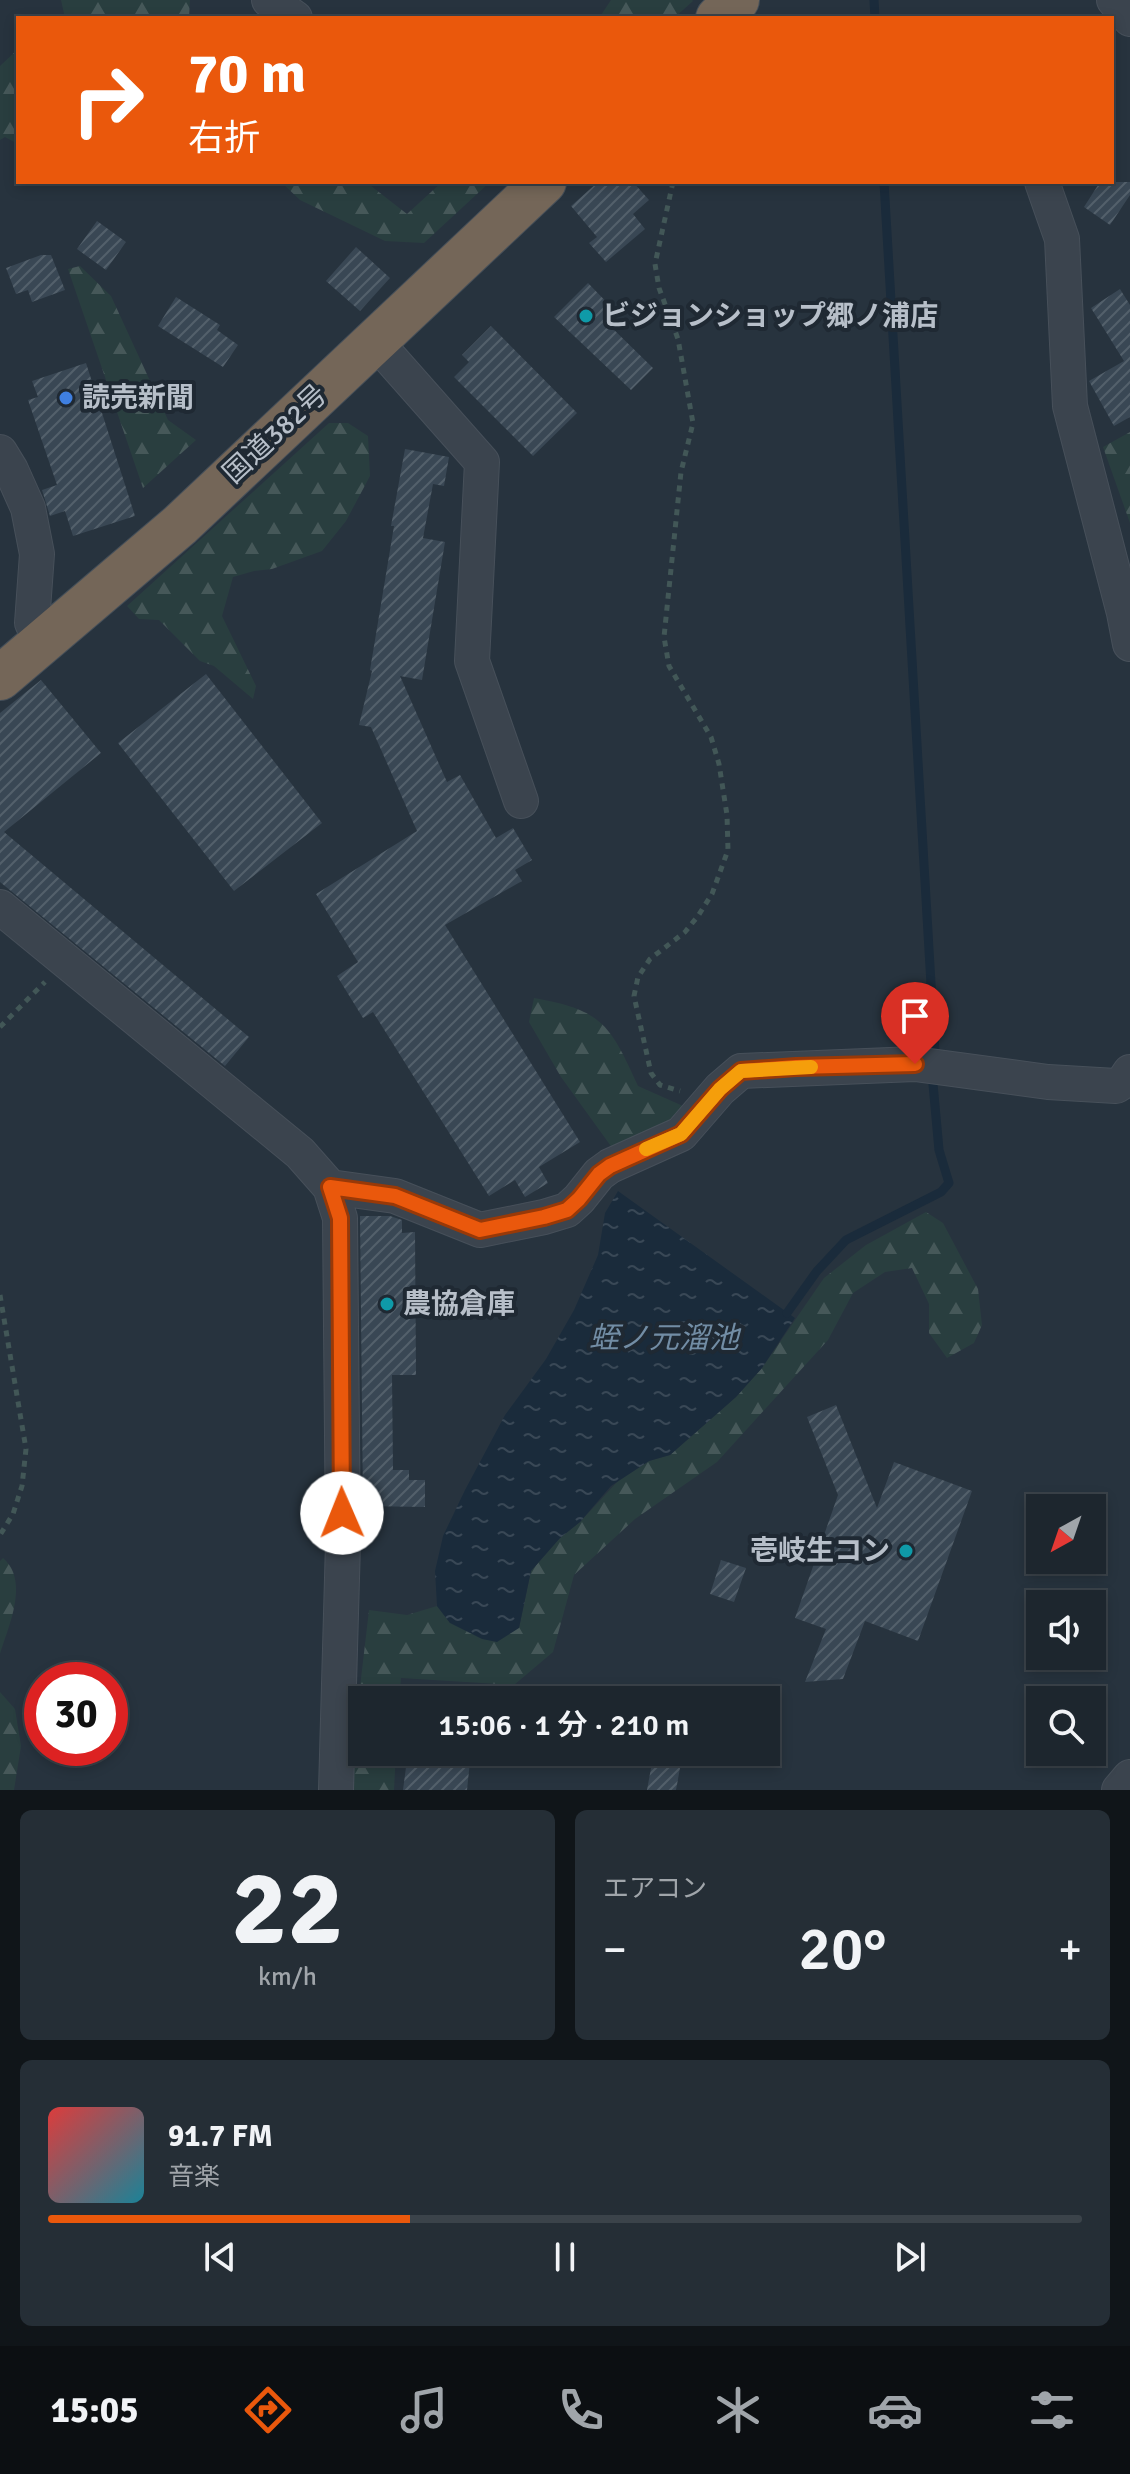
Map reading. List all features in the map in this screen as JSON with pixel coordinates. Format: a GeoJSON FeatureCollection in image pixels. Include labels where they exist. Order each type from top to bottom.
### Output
{"type":"FeatureCollection","features":[{"type":"Feature","properties":{"kind":"highway"},"geometry":{"type":"LineString","coordinates":[[720,16],[737,0]]}},
{"type":"Feature","properties":{"kind":"highway","name":"国道382号"},"geometry":{"type":"LineString","coordinates":[[0,678],[180,525],[542,184]]}},
{"type":"Feature","properties":{"kind":"street"},"geometry":{"type":"LineString","coordinates":[[269,0],[292,16]]}},
{"type":"Feature","properties":{"kind":"street"},"geometry":{"type":"LineString","coordinates":[[1114,0],[1130,19]]}},
{"type":"Feature","properties":{"kind":"street"},"geometry":{"type":"LineString","coordinates":[[1043,184],[1062,239],[1070,406],[1130,644]]}},
{"type":"Feature","properties":{"kind":"street"},"geometry":{"type":"LineString","coordinates":[[375,341],[482,462],[472,661],[521,801]]}},
{"type":"Feature","properties":{"kind":"street"},"geometry":{"type":"LineString","coordinates":[[0,452],[28,508],[37,554],[32,623],[42,643]]}},
{"type":"Feature","properties":{"kind":"street"},"geometry":{"type":"LineString","coordinates":[[0,907],[300,1153],[330,1187],[340,1218],[343,1543],[336,1790]]}},
{"type":"Feature","properties":{"kind":"street"},"geometry":{"type":"LineString","coordinates":[[330,1187],[395,1196],[480,1230],[567,1210],[610,1166],[681,1134],[720,1089],[741,1071],[915,1064],[1048,1082],[1116,1086],[1130,1072]]}},
{"type":"Feature","properties":{"kind":"street"},"geometry":{"type":"LineString","coordinates":[[1119,1790],[1130,1777]]}},
{"type":"Feature","properties":{"kind":"path"},"geometry":{"type":"LineString","coordinates":[[673,184],[655,264],[659,288],[678,339],[693,423],[681,472],[664,637],[669,666],[711,737],[719,764],[727,815],[728,850],[712,894],[698,916],[685,932],[650,959],[638,977],[634,996],[651,1073],[660,1085],[688,1093],[720,1089]]}},
{"type":"Feature","properties":{"kind":"path"},"geometry":{"type":"LineString","coordinates":[[0,1027],[66,961]]}},
{"type":"Feature","properties":{"kind":"path"},"geometry":{"type":"LineString","coordinates":[[0,1295],[26,1449],[22,1486],[13,1514],[0,1535]]}},
{"type":"Feature","properties":{"kind":"green space"},"geometry":{"type":"Polygon","coordinates":[[[61,0],[190,0],[189,16],[65,16],[61,0]]]}},
{"type":"Feature","properties":{"kind":"green space"},"geometry":{"type":"Polygon","coordinates":[[[611,0],[693,1],[676,16],[600,16],[611,0]]]}},
{"type":"Feature","properties":{"kind":"green space"},"geometry":{"type":"Polygon","coordinates":[[[16,51],[16,143],[5,137],[0,140],[0,66],[16,51]]]}},
{"type":"Feature","properties":{"kind":"green space"},"geometry":{"type":"Polygon","coordinates":[[[283,184],[369,184],[407,214],[440,184],[488,184],[424,243],[385,241],[300,200],[283,184]]]}},
{"type":"Feature","properties":{"kind":"green space"},"geometry":{"type":"Polygon","coordinates":[[[80,266],[111,296],[168,420],[196,440],[143,488],[68,269],[80,266]]]}},
{"type":"Feature","properties":{"kind":"green space"},"geometry":{"type":"Polygon","coordinates":[[[329,423],[348,423],[368,436],[370,476],[346,521],[322,551],[272,569],[233,577],[222,616],[256,686],[253,699],[214,666],[200,661],[159,620],[139,619],[127,606],[329,423]]]}},
{"type":"Feature","properties":{"kind":"green space"},"geometry":{"type":"Polygon","coordinates":[[[1130,432],[1130,523],[1103,447],[1130,432]]]}},
{"type":"Feature","properties":{"kind":"green space"},"geometry":{"type":"Polygon","coordinates":[[[534,998],[575,1008],[601,1024],[620,1048],[638,1086],[683,1106],[679,1118],[613,1149],[561,1077],[529,1022],[534,998]]]}},
{"type":"Feature","properties":{"kind":"green space"},"geometry":{"type":"Polygon","coordinates":[[[926,1212],[943,1223],[978,1289],[982,1325],[974,1343],[947,1358],[929,1333],[929,1304],[912,1268],[885,1272],[853,1293],[828,1340],[717,1462],[635,1519],[574,1575],[553,1652],[514,1685],[401,1678],[400,1686],[360,1686],[369,1610],[407,1615],[437,1606],[450,1623],[519,1628],[531,1571],[560,1538],[580,1522],[618,1481],[649,1461],[670,1455],[736,1397],[762,1368],[824,1278],[866,1245],[926,1212]]]}},
{"type":"Feature","properties":{"kind":"green space"},"geometry":{"type":"Polygon","coordinates":[[[3,1558],[11,1568],[16,1591],[12,1618],[0,1654],[0,1561],[3,1558]]]}},
{"type":"Feature","properties":{"kind":"green space"},"geometry":{"type":"Polygon","coordinates":[[[0,1692],[15,1709],[21,1746],[14,1790],[0,1790],[0,1692]]]}},
{"type":"Feature","properties":{"kind":"green space"},"geometry":{"type":"Polygon","coordinates":[[[351,1766],[395,1766],[394,1790],[348,1790],[351,1766]]]}},
{"type":"Feature","properties":{"kind":"water","name":"蛭ノ元溜池"},"geometry":{"type":"Polygon","coordinates":[[[618,1191],[795,1318],[762,1368],[736,1397],[670,1455],[649,1461],[611,1486],[580,1522],[560,1538],[531,1571],[519,1628],[497,1642],[482,1639],[450,1623],[437,1606],[435,1571],[443,1536],[505,1415],[546,1359],[574,1310],[598,1255],[605,1213],[618,1191]]]}},
{"type":"Feature","properties":{"kind":"building"},"geometry":{"type":"Polygon","coordinates":[[[1130,182],[1130,195],[1110,225],[1084,207],[1099,184],[1130,182]]]}},
{"type":"Feature","properties":{"kind":"building"},"geometry":{"type":"Polygon","coordinates":[[[596,184],[635,184],[649,200],[633,214],[645,229],[606,262],[589,243],[597,237],[571,206],[596,184]]]}},
{"type":"Feature","properties":{"kind":"building"},"geometry":{"type":"Polygon","coordinates":[[[97,221],[126,242],[106,270],[77,249],[97,221]]]}},
{"type":"Feature","properties":{"kind":"building"},"geometry":{"type":"Polygon","coordinates":[[[356,247],[390,278],[360,311],[326,281],[356,247]]]}},
{"type":"Feature","properties":{"kind":"building"},"geometry":{"type":"Polygon","coordinates":[[[41,255],[51,255],[65,290],[32,302],[28,290],[16,294],[6,268],[41,255]]]}},
{"type":"Feature","properties":{"kind":"building"},"geometry":{"type":"Polygon","coordinates":[[[588,283],[618,314],[608,324],[653,368],[631,390],[554,317],[588,283]]]}},
{"type":"Feature","properties":{"kind":"building"},"geometry":{"type":"Polygon","coordinates":[[[1120,289],[1130,305],[1130,417],[1114,426],[1089,381],[1124,361],[1091,308],[1120,289]]]}},
{"type":"Feature","properties":{"kind":"building"},"geometry":{"type":"Polygon","coordinates":[[[176,297],[220,325],[217,330],[238,345],[223,367],[158,326],[176,297]]]}},
{"type":"Feature","properties":{"kind":"building"},"geometry":{"type":"Polygon","coordinates":[[[491,326],[577,413],[533,456],[454,377],[469,362],[462,355],[491,326]]]}},
{"type":"Feature","properties":{"kind":"building"},"geometry":{"type":"Polygon","coordinates":[[[86,363],[135,516],[73,536],[65,511],[50,516],[42,490],[57,485],[28,400],[38,397],[32,381],[86,363]]]}},
{"type":"Feature","properties":{"kind":"building"},"geometry":{"type":"Polygon","coordinates":[[[405,449],[449,457],[444,486],[433,484],[423,538],[445,542],[422,680],[400,676],[447,782],[460,775],[496,838],[513,828],[532,860],[515,870],[522,881],[445,925],[580,1142],[539,1167],[548,1183],[525,1197],[515,1180],[489,1196],[373,1012],[363,1018],[337,976],[358,962],[316,894],[417,831],[371,727],[359,725],[372,671],[394,526],[391,526],[405,449]]]}},
{"type":"Feature","properties":{"kind":"building"},"geometry":{"type":"Polygon","coordinates":[[[206,674],[322,823],[234,891],[118,743],[206,674]]]}},
{"type":"Feature","properties":{"kind":"building"},"geometry":{"type":"Polygon","coordinates":[[[41,680],[101,753],[4,832],[249,1037],[225,1066],[0,882],[0,713],[41,680]]]}},
{"type":"Feature","properties":{"kind":"building","name":"農協倉庫"},"geometry":{"type":"Polygon","coordinates":[[[360,1216],[390,1216],[402,1220],[402,1233],[415,1232],[416,1375],[392,1375],[393,1470],[409,1470],[409,1480],[425,1480],[425,1507],[363,1506],[360,1216]]]}},
{"type":"Feature","properties":{"kind":"building"},"geometry":{"type":"Polygon","coordinates":[[[836,1405],[877,1508],[894,1462],[972,1491],[918,1641],[865,1621],[843,1679],[805,1682],[826,1629],[795,1618],[838,1495],[807,1417],[836,1405]]]}},
{"type":"Feature","properties":{"kind":"building"},"geometry":{"type":"Polygon","coordinates":[[[721,1560],[746,1568],[734,1602],[710,1594],[721,1560]]]}},
{"type":"Feature","properties":{"kind":"building"},"geometry":{"type":"Polygon","coordinates":[[[406,1766],[470,1766],[467,1790],[403,1790],[406,1766]]]}},
{"type":"Feature","properties":{"kind":"building"},"geometry":{"type":"Polygon","coordinates":[[[651,1766],[680,1766],[676,1790],[647,1790],[651,1766]]]}},
{"type":"Feature","properties":{"kind":"waterway"},"geometry":{"type":"LineString","coordinates":[[874,0],[875,16]]}},
{"type":"Feature","properties":{"kind":"waterway"},"geometry":{"type":"LineString","coordinates":[[884,184],[935,1052]]}},
{"type":"Feature","properties":{"kind":"waterway"},"geometry":{"type":"LineString","coordinates":[[787,1313],[817,1271],[846,1240],[941,1192],[949,1183],[939,1150],[932,1073]]}},
{"type":"Feature","properties":{"kind":"slow traffic"},"geometry":{"type":"LineString","coordinates":[[646,1149],[681,1134],[720,1089],[741,1071],[811,1067]]}},
{"type":"Feature","properties":{"kind":"place","name":"ビジョンショップ郷ノ浦店"},"geometry":{"type":"Point","coordinates":[586,316]}},
{"type":"Feature","properties":{"kind":"place","name":"読売新聞"},"geometry":{"type":"Point","coordinates":[66,398]}},
{"type":"Feature","properties":{"kind":"place","name":"農協倉庫"},"geometry":{"type":"Point","coordinates":[387,1304]}},
{"type":"Feature","properties":{"kind":"place","name":"壱岐生コン"},"geometry":{"type":"Point","coordinates":[906,1551]}},
{"type":"Feature","properties":{"kind":"route"},"geometry":{"type":"LineString","coordinates":[[342,1513],[340,1218],[330,1187],[395,1196],[480,1230],[544,1217],[567,1210],[610,1166],[681,1134],[720,1089],[741,1071],[915,1064]]}}]}
